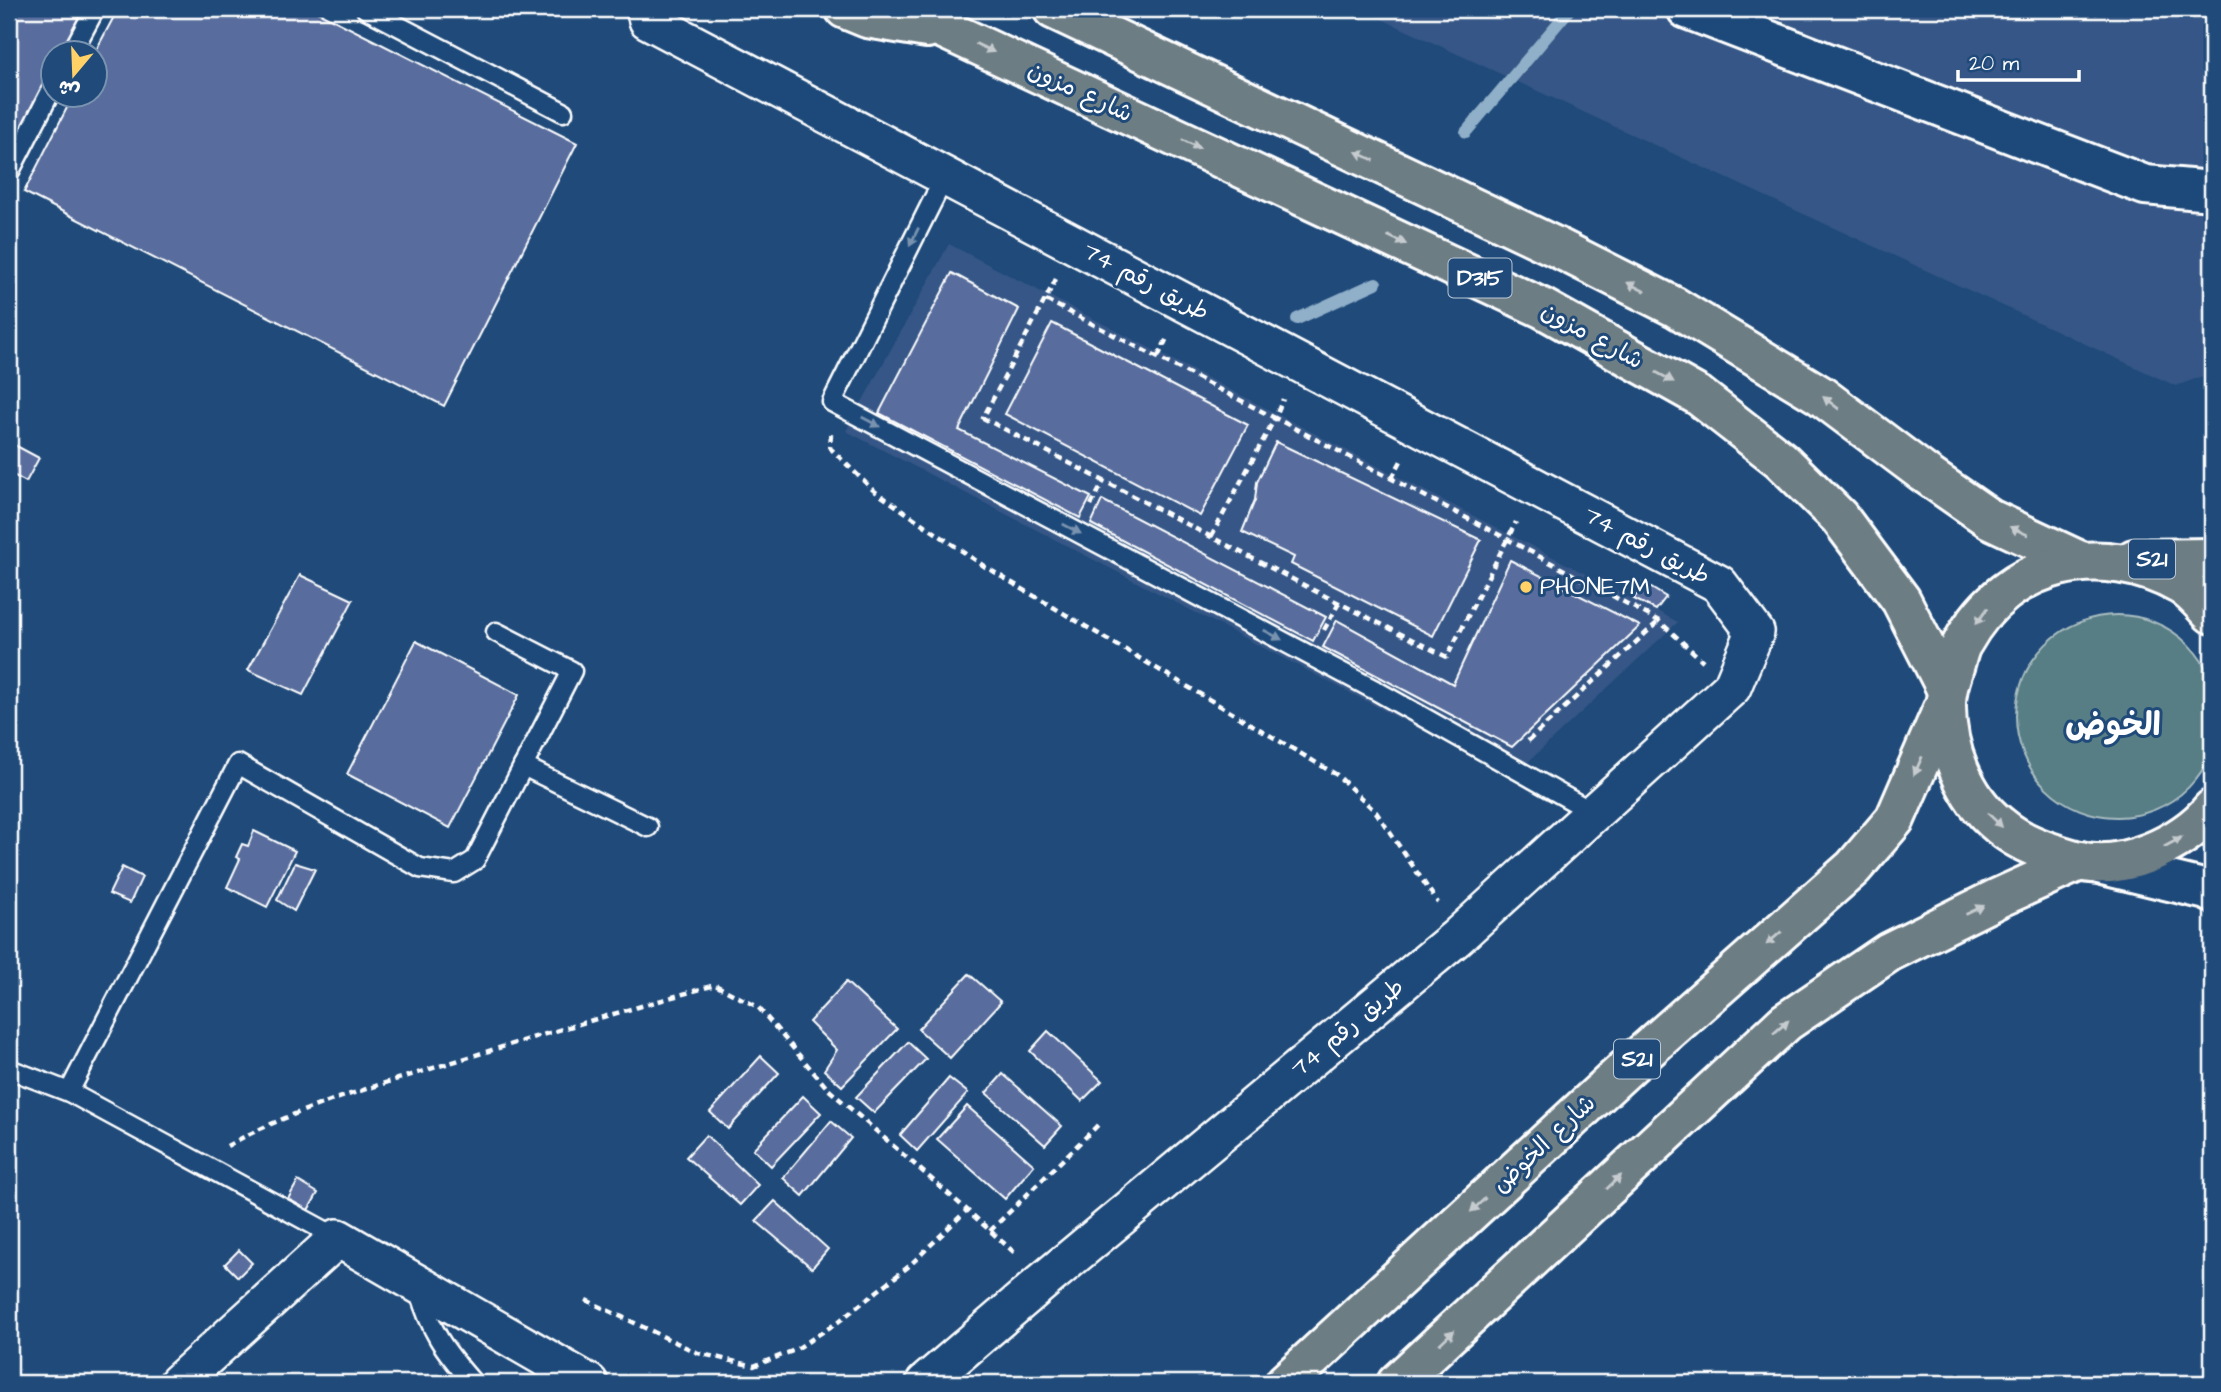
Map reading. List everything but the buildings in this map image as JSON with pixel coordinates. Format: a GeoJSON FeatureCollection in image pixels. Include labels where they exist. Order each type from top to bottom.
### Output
{"type":"FeatureCollection","features":[{"type":"Feature","properties":{"kind":"main road"},"geometry":{"type":"LineString","coordinates":[[845,9],[867,18],[948,31]]}},
{"type":"Feature","properties":{"kind":"main road","name":"شارع مزون"},"geometry":{"type":"LineString","coordinates":[[901,9],[1542,308],[1699,396],[1780,460],[1839,517],[1901,600],[1946,697]]}},
{"type":"Feature","properties":{"kind":"main road","name":"D315"},"geometry":{"type":"LineString","coordinates":[[1053,9],[1099,22],[1675,307],[1820,395],[1990,519],[2086,560]]}},
{"type":"Feature","properties":{"kind":"main road","name":"S21"},"geometry":{"type":"LineString","coordinates":[[2212,558],[2086,560],[2032,574],[1991,603],[1962,643],[1946,697],[1951,749],[1968,790],[1998,825],[2036,849],[2087,862],[2124,860],[2154,852],[2182,837],[2212,809]]}},
{"type":"Feature","properties":{"kind":"main road","name":"S21"},"geometry":{"type":"LineString","coordinates":[[2086,560],[2140,566],[2184,587],[2212,614]]}},
{"type":"Feature","properties":{"kind":"main road","name":"شارع الخوض"},"geometry":{"type":"LineString","coordinates":[[1284,1383],[1630,1065],[1853,868],[1895,819],[1946,697]]}},
{"type":"Feature","properties":{"kind":"main road","name":"S21"},"geometry":{"type":"LineString","coordinates":[[1398,1383],[1786,1022],[1889,952],[1998,898],[2087,862]]}},
{"type":"Feature","properties":{"kind":"street","name":"طريق رقم 74"},"geometry":{"type":"LineString","coordinates":[[645,9],[648,20],[1719,584],[1755,632],[1731,688],[1457,938],[1046,1279],[925,1383]]}},
{"type":"Feature","properties":{"kind":"street"},"geometry":{"type":"LineString","coordinates":[[1687,9],[2145,185],[2212,191]]}},
{"type":"Feature","properties":{"kind":"street"},"geometry":{"type":"LineString","coordinates":[[2087,862],[2154,876],[2212,893]]}},
{"type":"Feature","properties":{"kind":"street"},"geometry":{"type":"LineString","coordinates":[[178,1383],[338,1238],[589,1383]]}},
{"type":"Feature","properties":{"kind":"lane"},"geometry":{"type":"LineString","coordinates":[[79,38],[95,9]]}},
{"type":"Feature","properties":{"kind":"lane"},"geometry":{"type":"LineString","coordinates":[[366,9],[563,112]]}},
{"type":"Feature","properties":{"kind":"lane"},"geometry":{"type":"LineString","coordinates":[[9,173],[42,108]]}},
{"type":"Feature","properties":{"kind":"lane"},"geometry":{"type":"LineString","coordinates":[[945,176],[832,402],[1376,690],[1594,813]]}},
{"type":"Feature","properties":{"kind":"lane"},"geometry":{"type":"LineString","coordinates":[[69,1092],[238,764],[420,868],[453,873],[475,860],[572,671],[496,632]]}},
{"type":"Feature","properties":{"kind":"lane"},"geometry":{"type":"LineString","coordinates":[[523,766],[648,827]]}},
{"type":"Feature","properties":{"kind":"lane"},"geometry":{"type":"LineString","coordinates":[[9,1069],[69,1092],[338,1238]]}},
{"type":"Feature","properties":{"kind":"lane"},"geometry":{"type":"LineString","coordinates":[[417,1284],[428,1322],[447,1353],[473,1383]]}},
{"type":"Feature","properties":{"kind":"path"},"geometry":{"type":"LineString","coordinates":[[1072,243],[1046,300],[982,418],[1447,657],[1533,486]]}},
{"type":"Feature","properties":{"kind":"path"},"geometry":{"type":"LineString","coordinates":[[1046,300],[1507,539],[1658,621],[1731,688]]}},
{"type":"Feature","properties":{"kind":"path"},"geometry":{"type":"LineString","coordinates":[[1211,537],[1275,418],[1299,363]]}},
{"type":"Feature","properties":{"kind":"path"},"geometry":{"type":"LineString","coordinates":[[832,402],[830,448],[873,490],[1008,581],[1337,775],[1376,812],[1431,892],[1457,938]]}},
{"type":"Feature","properties":{"kind":"path"},"geometry":{"type":"LineString","coordinates":[[1505,762],[1658,621]]}},
{"type":"Feature","properties":{"kind":"path"},"geometry":{"type":"LineString","coordinates":[[212,1170],[228,1145],[283,1119],[541,1035],[715,985],[758,1007],[828,1089],[1046,1279]]}},
{"type":"Feature","properties":{"kind":"path"},"geometry":{"type":"LineString","coordinates":[[990,1231],[1101,1122]]}},
{"type":"Feature","properties":{"kind":"path"},"geometry":{"type":"LineString","coordinates":[[586,1300],[698,1353],[754,1366],[795,1350],[838,1322],[908,1267],[967,1210]]}},
{"type":"Feature","properties":{"kind":"shaded area"},"geometry":{"type":"Polygon","coordinates":[[[1360,9],[2212,9],[2212,373],[2176,386],[1360,9]]]}},
{"type":"Feature","properties":{"kind":"shaded area"},"geometry":{"type":"Polygon","coordinates":[[[949,244],[1678,622],[1512,777],[846,431],[949,244]]]}},
{"type":"Feature","properties":{"kind":"green space"},"geometry":{"type":"Polygon","coordinates":[[[2117,615],[2156,622],[2189,644],[2211,677],[2218,716],[2211,755],[2189,788],[2156,810],[2117,817],[2078,810],[2045,788],[2023,755],[2016,716],[2023,677],[2045,644],[2078,622],[2117,615]]]}},
{"type":"Feature","properties":{"kind":"waterway"},"geometry":{"type":"LineString","coordinates":[[1466,132],[1570,9]]}},
{"type":"Feature","properties":{"kind":"waterway"},"geometry":{"type":"LineString","coordinates":[[1297,319],[1376,283]]}},
{"type":"Feature","properties":{"kind":"place","name":"PHONE7M"},"geometry":{"type":"Point","coordinates":[1526,587]}},
{"type":"Feature","properties":{"kind":"district","name":"الخوض"},"geometry":{"type":"Point","coordinates":[2113,725]}}]}
